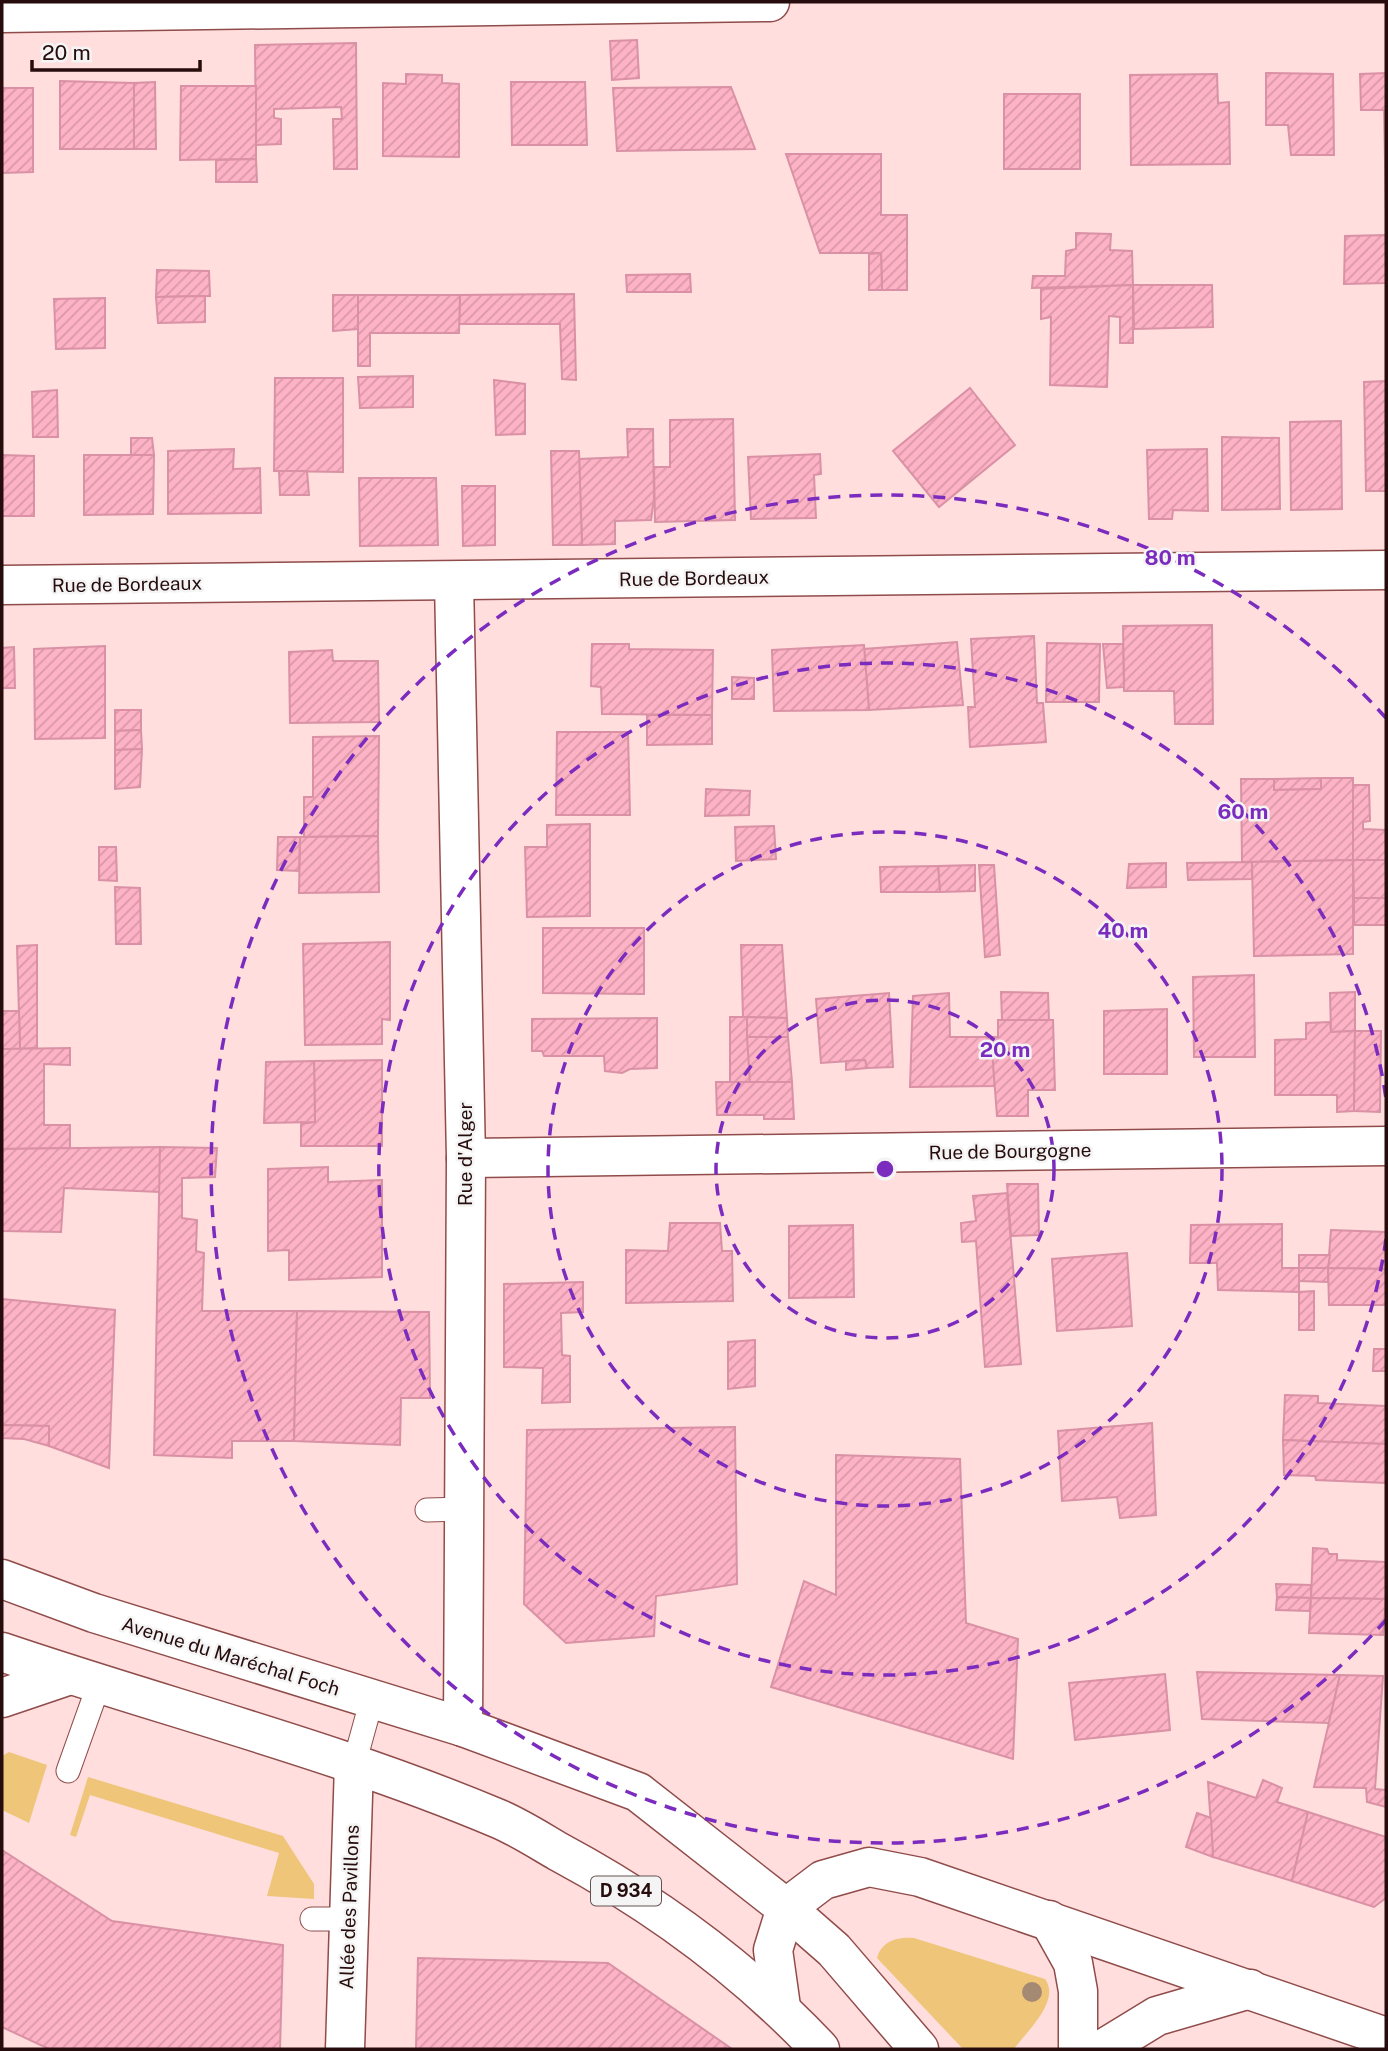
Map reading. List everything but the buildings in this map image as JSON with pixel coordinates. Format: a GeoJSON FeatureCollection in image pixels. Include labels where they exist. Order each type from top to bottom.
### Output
{"type":"FeatureCollection","features":[{"type":"Feature","properties":{"kind":"street"},"geometry":{"type":"LineString","coordinates":[[2,13],[770,2]]}},
{"type":"Feature","properties":{"kind":"street","name":"Rue de Bordeaux"},"geometry":{"type":"LineString","coordinates":[[2,585],[1386,570]]}},
{"type":"Feature","properties":{"kind":"street","name":"Rue d'Alger"},"geometry":{"type":"LineString","coordinates":[[454,581],[466,1158],[463,1727]]}},
{"type":"Feature","properties":{"kind":"street","name":"Rue de Bourgogne"},"geometry":{"type":"LineString","coordinates":[[466,1158],[1386,1146]]}},
{"type":"Feature","properties":{"kind":"street","name":"Avenue du Maréchal Foch"},"geometry":{"type":"LineString","coordinates":[[2,1579],[94,1613],[463,1727],[638,1792],[786,1908],[834,1950],[919,2049]]}},
{"type":"Feature","properties":{"kind":"street"},"geometry":{"type":"LineString","coordinates":[[2,1608],[94,1613]]}},
{"type":"Feature","properties":{"kind":"street","name":"D 934"},"geometry":{"type":"LineString","coordinates":[[2,1652],[354,1765],[501,1820],[636,1897],[710,1949],[781,2007],[820,2049]]}},
{"type":"Feature","properties":{"kind":"street"},"geometry":{"type":"LineString","coordinates":[[2,1698],[85,1679]]}},
{"type":"Feature","properties":{"kind":"street","name":"Allée des Pavillons"},"geometry":{"type":"LineString","coordinates":[[345,2049],[331,1919],[354,1765]]}},
{"type":"Feature","properties":{"kind":"street"},"geometry":{"type":"LineString","coordinates":[[781,2007],[772,1950],[786,1908],[823,1880],[869,1867],[920,1877],[1386,2037]]}},
{"type":"Feature","properties":{"kind":"street"},"geometry":{"type":"LineString","coordinates":[[1049,1920],[1073,1963],[1078,1991],[1077,2049]]}},
{"type":"Feature","properties":{"kind":"street"},"geometry":{"type":"LineString","coordinates":[[1104,2049],[1157,2016],[1250,1989]]}},
{"type":"Feature","properties":{"kind":"lane"},"geometry":{"type":"LineString","coordinates":[[426,1510],[465,1509]]}},
{"type":"Feature","properties":{"kind":"lane"},"geometry":{"type":"LineString","coordinates":[[68,1771],[85,1679]]}},
{"type":"Feature","properties":{"kind":"lane"},"geometry":{"type":"LineString","coordinates":[[354,1765],[372,1699]]}},
{"type":"Feature","properties":{"kind":"shaded area"},"geometry":{"type":"Polygon","coordinates":[[[9,1752],[47,1765],[29,1823],[2,1810],[2,1756],[9,1752]]]}},
{"type":"Feature","properties":{"kind":"shaded area"},"geometry":{"type":"Polygon","coordinates":[[[88,1777],[283,1836],[314,1884],[314,1899],[267,1896],[279,1853],[90,1795],[76,1837],[70,1835],[88,1777]]]}},
{"type":"Feature","properties":{"kind":"shaded area"},"geometry":{"type":"Polygon","coordinates":[[[914,1938],[1045,1979],[1049,1988],[1046,2006],[1014,2049],[963,2049],[877,1958],[882,1948],[891,1941],[914,1938]]]}}]}
